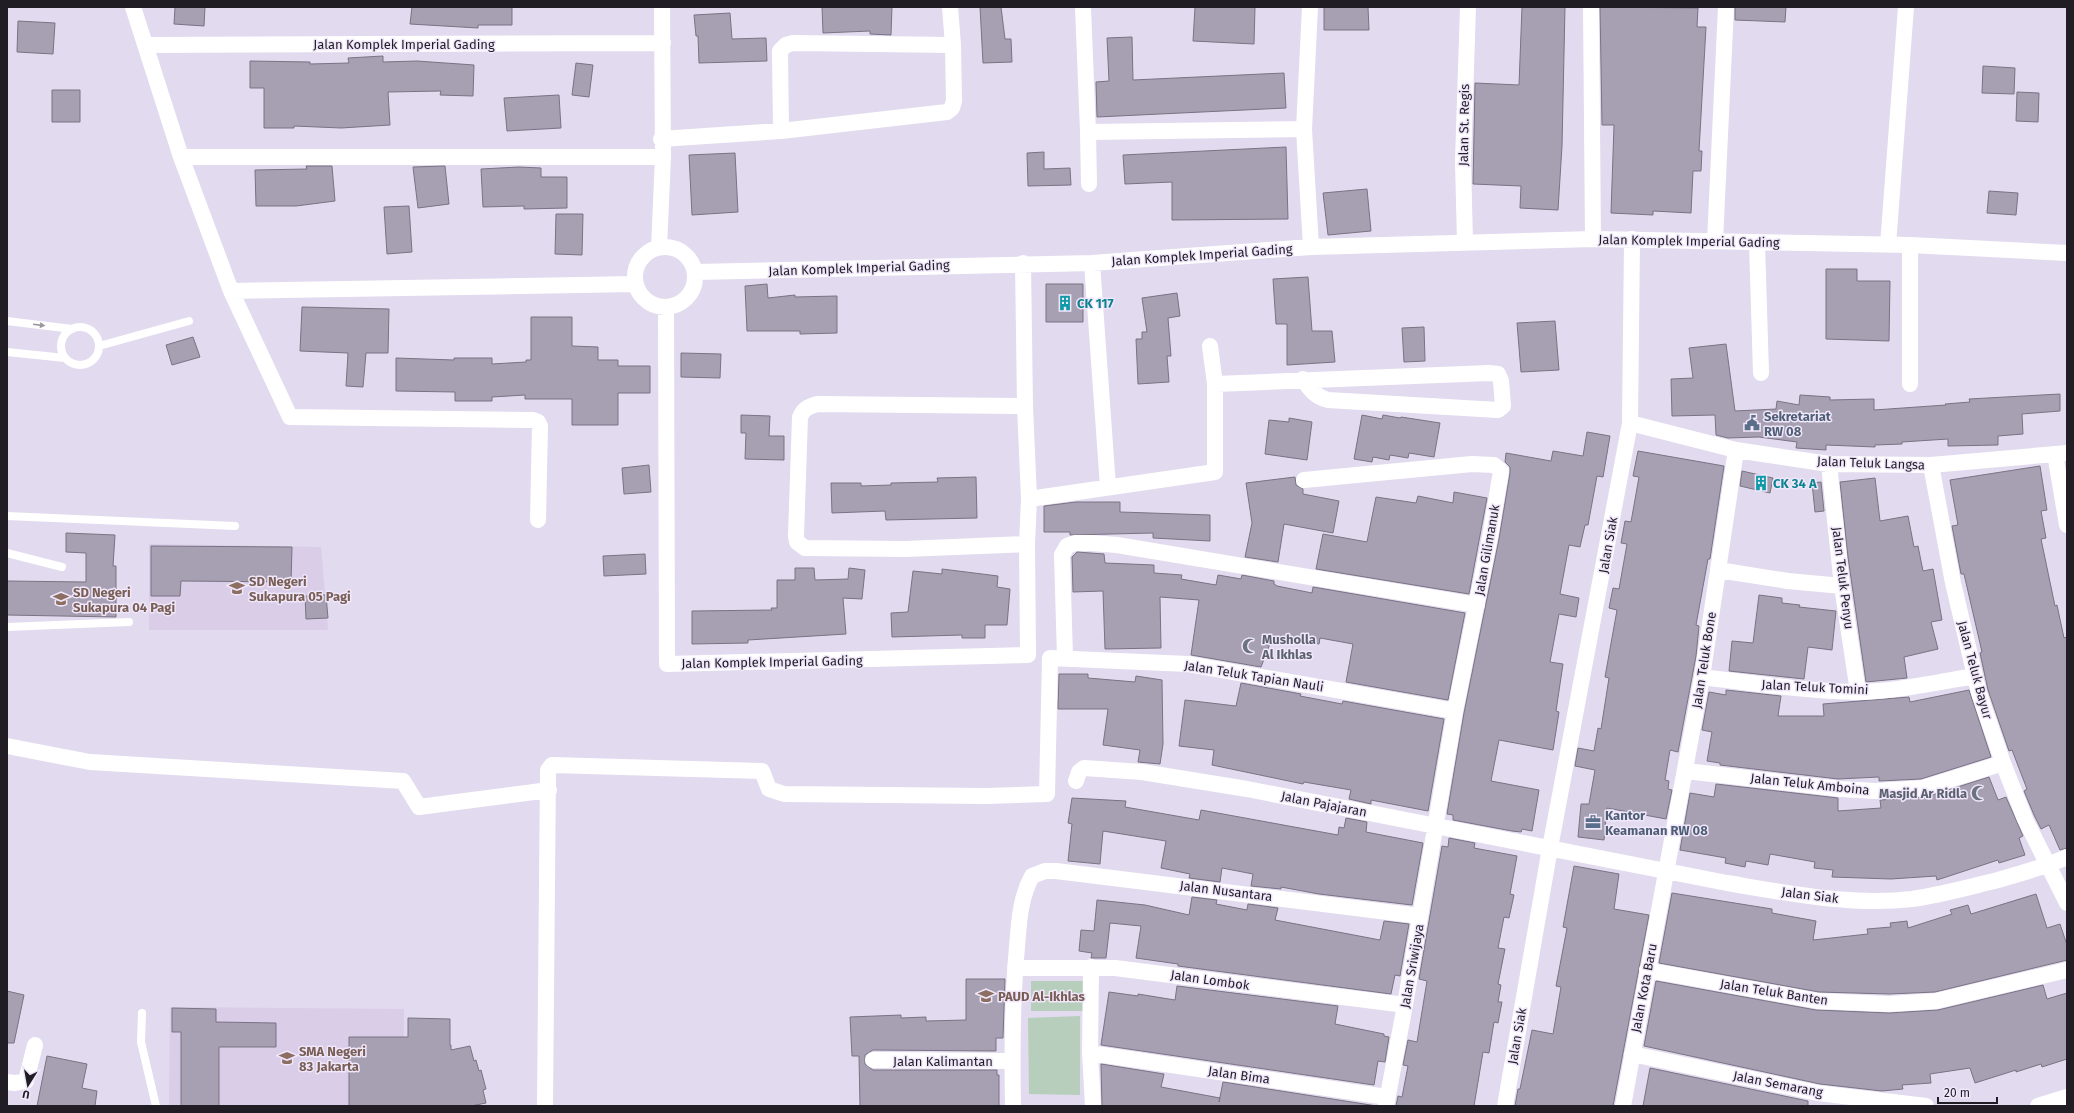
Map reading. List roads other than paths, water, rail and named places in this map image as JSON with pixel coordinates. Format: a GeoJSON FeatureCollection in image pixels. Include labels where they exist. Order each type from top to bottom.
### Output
{"type":"FeatureCollection","features":[{"type":"Feature","properties":{"kind":"street"},"geometry":{"type":"LineString","coordinates":[[133,7],[181,157],[231,291],[290,417],[534,420],[538,422],[540,426],[538,520]]}},
{"type":"Feature","properties":{"kind":"street"},"geometry":{"type":"LineString","coordinates":[[660,247],[663,157],[661,139],[663,43],[662,7]]}},
{"type":"Feature","properties":{"kind":"street"},"geometry":{"type":"LineString","coordinates":[[661,139],[781,131],[947,112],[952,108],[954,101],[953,45],[950,7]]}},
{"type":"Feature","properties":{"kind":"street"},"geometry":{"type":"LineString","coordinates":[[1083,7],[1089,184]]}},
{"type":"Feature","properties":{"kind":"street","name":"Jalan Komplek Imperial Gading"},"geometry":{"type":"LineString","coordinates":[[1310,7],[1304,129],[1312,247]]}},
{"type":"Feature","properties":{"kind":"street","name":"Jalan St. Regis"},"geometry":{"type":"LineString","coordinates":[[1465,243],[1463,161],[1468,7]]}},
{"type":"Feature","properties":{"kind":"street"},"geometry":{"type":"LineString","coordinates":[[1592,7],[1593,239]]}},
{"type":"Feature","properties":{"kind":"street"},"geometry":{"type":"LineString","coordinates":[[1715,241],[1726,7]]}},
{"type":"Feature","properties":{"kind":"street"},"geometry":{"type":"LineString","coordinates":[[1888,245],[1906,7]]}},
{"type":"Feature","properties":{"kind":"street","name":"Jalan Komplek Imperial Gading"},"geometry":{"type":"LineString","coordinates":[[146,45],[663,43]]}},
{"type":"Feature","properties":{"kind":"street"},"geometry":{"type":"LineString","coordinates":[[781,131],[780,52],[786,45],[953,45]]}},
{"type":"Feature","properties":{"kind":"street"},"geometry":{"type":"LineString","coordinates":[[1088,132],[1304,129]]}},
{"type":"Feature","properties":{"kind":"street"},"geometry":{"type":"LineString","coordinates":[[181,157],[663,157]]}},
{"type":"Feature","properties":{"kind":"street","name":"Jalan Komplek Imperial Gading"},"geometry":{"type":"LineString","coordinates":[[695,272],[1023,263],[1092,263],[1312,247],[1593,239],[1910,245],[2067,253]]}},
{"type":"Feature","properties":{"kind":"street","name":"Jalan Siak"},"geometry":{"type":"LineString","coordinates":[[1505,1106],[1550,848],[1630,423],[1632,239]]}},
{"type":"Feature","properties":{"kind":"street"},"geometry":{"type":"LineString","coordinates":[[1757,243],[1761,373]]}},
{"type":"Feature","properties":{"kind":"street"},"geometry":{"type":"LineString","coordinates":[[1910,245],[1910,384]]}},
{"type":"Feature","properties":{"kind":"street"},"geometry":{"type":"LineString","coordinates":[[660,247],[671,248],[682,252],[691,261],[695,272],[693,289],[682,303],[666,308],[652,305],[640,296],[634,284],[635,268],[642,258],[645,254],[660,247]]}},
{"type":"Feature","properties":{"kind":"street","name":"Jalan Komplek Imperial Gading"},"geometry":{"type":"LineString","coordinates":[[666,308],[667,664],[1028,655],[1027,544],[1029,499],[1025,406],[1023,263]]}},
{"type":"Feature","properties":{"kind":"street","name":"Jalan Komplek Imperial Gading"},"geometry":{"type":"LineString","coordinates":[[1092,263],[1108,487]]}},
{"type":"Feature","properties":{"kind":"street"},"geometry":{"type":"LineString","coordinates":[[231,291],[634,284]]}},
{"type":"Feature","properties":{"kind":"street"},"geometry":{"type":"LineString","coordinates":[[1029,499],[1215,472],[1215,384],[1210,346]]}},
{"type":"Feature","properties":{"kind":"street"},"geometry":{"type":"LineString","coordinates":[[1215,384],[1303,379],[1498,374],[1501,381],[1503,406],[1498,410],[1328,400],[1320,398],[1311,391],[1303,379]]}},
{"type":"Feature","properties":{"kind":"street"},"geometry":{"type":"LineString","coordinates":[[1025,406],[817,404],[808,407],[803,410],[800,417],[796,536],[797,542],[805,548],[905,549],[1027,544]]}},
{"type":"Feature","properties":{"kind":"street","name":"Jalan Teluk Langsa"},"geometry":{"type":"LineString","coordinates":[[1630,423],[1736,450],[1829,464],[1931,465],[2061,453]]}},
{"type":"Feature","properties":{"kind":"street","name":"Jalan Teluk Bone"},"geometry":{"type":"LineString","coordinates":[[1666,870],[1686,771],[1702,677],[1736,450]]}},
{"type":"Feature","properties":{"kind":"street"},"geometry":{"type":"LineString","coordinates":[[2061,453],[2067,525]]}},
{"type":"Feature","properties":{"kind":"street","name":"Jalan Gilimanuk"},"geometry":{"type":"LineString","coordinates":[[1304,480],[1472,464],[1494,465],[1501,471],[1477,605],[1455,711],[1436,826]]}},
{"type":"Feature","properties":{"kind":"street","name":"Jalan Teluk Penyu"},"geometry":{"type":"LineString","coordinates":[[1829,464],[1842,586],[1858,692]]}},
{"type":"Feature","properties":{"kind":"street","name":"Jalan Teluk Bayur"},"geometry":{"type":"LineString","coordinates":[[1931,465],[1953,583],[1979,693],[2003,763],[2047,866],[2067,903]]}},
{"type":"Feature","properties":{"kind":"street"},"geometry":{"type":"LineString","coordinates":[[545,1106],[548,770],[552,765],[762,771],[769,789],[784,794],[986,796],[1047,794],[1058,658],[1062,555],[1067,546],[1075,543],[1117,545],[1477,605]]}},
{"type":"Feature","properties":{"kind":"street"},"geometry":{"type":"LineString","coordinates":[[1718,570],[1788,581],[1842,586]]}},
{"type":"Feature","properties":{"kind":"street","name":"Jalan Teluk Tapian Nauli"},"geometry":{"type":"LineString","coordinates":[[1058,658],[1188,664],[1455,711]]}},
{"type":"Feature","properties":{"kind":"street","name":"Jalan Teluk Tomini"},"geometry":{"type":"LineString","coordinates":[[1702,677],[1795,688],[1858,692],[1922,685],[1975,676]]}},
{"type":"Feature","properties":{"kind":"street"},"geometry":{"type":"LineString","coordinates":[[7,746],[90,762],[404,781],[419,807],[549,790]]}},
{"type":"Feature","properties":{"kind":"street","name":"Jalan Teluk Amboina"},"geometry":{"type":"LineString","coordinates":[[1686,771],[1841,789],[1875,791],[1923,788],[2003,763]]}},
{"type":"Feature","properties":{"kind":"street","name":"Jalan Pajajaran"},"geometry":{"type":"LineString","coordinates":[[1076,781],[1079,772],[1084,768],[1142,772],[1247,789],[1550,848]]}},
{"type":"Feature","properties":{"kind":"street","name":"Jalan Sriwijaya"},"geometry":{"type":"LineString","coordinates":[[1386,1102],[1405,1005],[1436,826]]}},
{"type":"Feature","properties":{"kind":"street","name":"Jalan Siak"},"geometry":{"type":"LineString","coordinates":[[1550,848],[1727,883],[1800,895],[1857,900],[1910,899],[1942,894],[2047,866],[2067,857]]}},
{"type":"Feature","properties":{"kind":"street","name":"Jalan Nusantara"},"geometry":{"type":"LineString","coordinates":[[1032,876],[1045,871],[1056,870],[1420,916]]}},
{"type":"Feature","properties":{"kind":"street","name":"Jalan Kota Baru"},"geometry":{"type":"LineString","coordinates":[[1623,1106],[1666,870]]}},
{"type":"Feature","properties":{"kind":"street","name":"Jalan Kalimantan"},"geometry":{"type":"LineString","coordinates":[[1013,1106],[1012,1061],[1015,968],[1021,905],[1025,888],[1032,876]]}},
{"type":"Feature","properties":{"kind":"street"},"geometry":{"type":"LineString","coordinates":[[1091,967],[1090,1053],[1092,1106]]}},
{"type":"Feature","properties":{"kind":"street","name":"Jalan Lombok"},"geometry":{"type":"LineString","coordinates":[[1015,968],[1091,967],[1151,972],[1405,1005]]}},
{"type":"Feature","properties":{"kind":"street","name":"Jalan Teluk Banten"},"geometry":{"type":"LineString","coordinates":[[1647,970],[1818,1001],[1889,1004],[1936,1001],[2067,970]]}},
{"type":"Feature","properties":{"kind":"street"},"geometry":{"type":"LineString","coordinates":[[7,1082],[15,1083],[26,1081],[35,1045]]}},
{"type":"Feature","properties":{"kind":"street","name":"Jalan Bima"},"geometry":{"type":"LineString","coordinates":[[1090,1053],[1386,1102]]}},
{"type":"Feature","properties":{"kind":"street","name":"Jalan Semarang"},"geometry":{"type":"LineString","coordinates":[[1632,1054],[1818,1093],[1926,1106]]}},
{"type":"Feature","properties":{"kind":"street","name":"Jalan Kalimantan"},"geometry":{"type":"LineString","coordinates":[[873,1060],[1012,1061]]}},
{"type":"Feature","properties":{"kind":"street"},"geometry":{"type":"LineString","coordinates":[[2038,1106],[2067,1097]]}},
{"type":"Feature","properties":{"kind":"lane"},"geometry":{"type":"LineString","coordinates":[[7,321],[72,329],[84,328],[90,330],[94,334],[99,346],[96,357],[86,364],[74,364],[62,354],[61,342],[67,332],[72,329]]}},
{"type":"Feature","properties":{"kind":"lane"},"geometry":{"type":"LineString","coordinates":[[99,346],[189,321]]}},
{"type":"Feature","properties":{"kind":"lane"},"geometry":{"type":"LineString","coordinates":[[7,352],[65,358]]}},
{"type":"Feature","properties":{"kind":"lane"},"geometry":{"type":"LineString","coordinates":[[7,516],[235,526]]}},
{"type":"Feature","properties":{"kind":"lane"},"geometry":{"type":"LineString","coordinates":[[7,554],[62,567]]}},
{"type":"Feature","properties":{"kind":"lane"},"geometry":{"type":"LineString","coordinates":[[7,627],[129,622]]}},
{"type":"Feature","properties":{"kind":"lane"},"geometry":{"type":"LineString","coordinates":[[142,1013],[141,1042],[156,1106]]}},
{"type":"Feature","properties":{"kind":"place","name":"CK 117"},"geometry":{"type":"Point","coordinates":[1065,303]}},
{"type":"Feature","properties":{"kind":"place","name":"Sekretariat RW 08"},"geometry":{"type":"Point","coordinates":[1752,423]}},
{"type":"Feature","properties":{"kind":"place","name":"CK 34 A"},"geometry":{"type":"Point","coordinates":[1761,483]}},
{"type":"Feature","properties":{"kind":"place","name":"SD Negeri Sukapura 05 Pagi"},"geometry":{"type":"Point","coordinates":[237,588]}},
{"type":"Feature","properties":{"kind":"place","name":"SD Negeri Sukapura 04 Pagi"},"geometry":{"type":"Point","coordinates":[61,599]}},
{"type":"Feature","properties":{"kind":"place","name":"Musholla Al Ikhlas"},"geometry":{"type":"Point","coordinates":[1250,646]}},
{"type":"Feature","properties":{"kind":"place","name":"Masjid Ar Ridla"},"geometry":{"type":"Point","coordinates":[1979,793]}},
{"type":"Feature","properties":{"kind":"place","name":"Kantor Keamanan RW 08"},"geometry":{"type":"Point","coordinates":[1593,822]}},
{"type":"Feature","properties":{"kind":"place","name":"PAUD Al-Ikhlas"},"geometry":{"type":"Point","coordinates":[986,996]}},
{"type":"Feature","properties":{"kind":"place","name":"SMA Negeri 83 Jakarta"},"geometry":{"type":"Point","coordinates":[287,1058]}}]}
